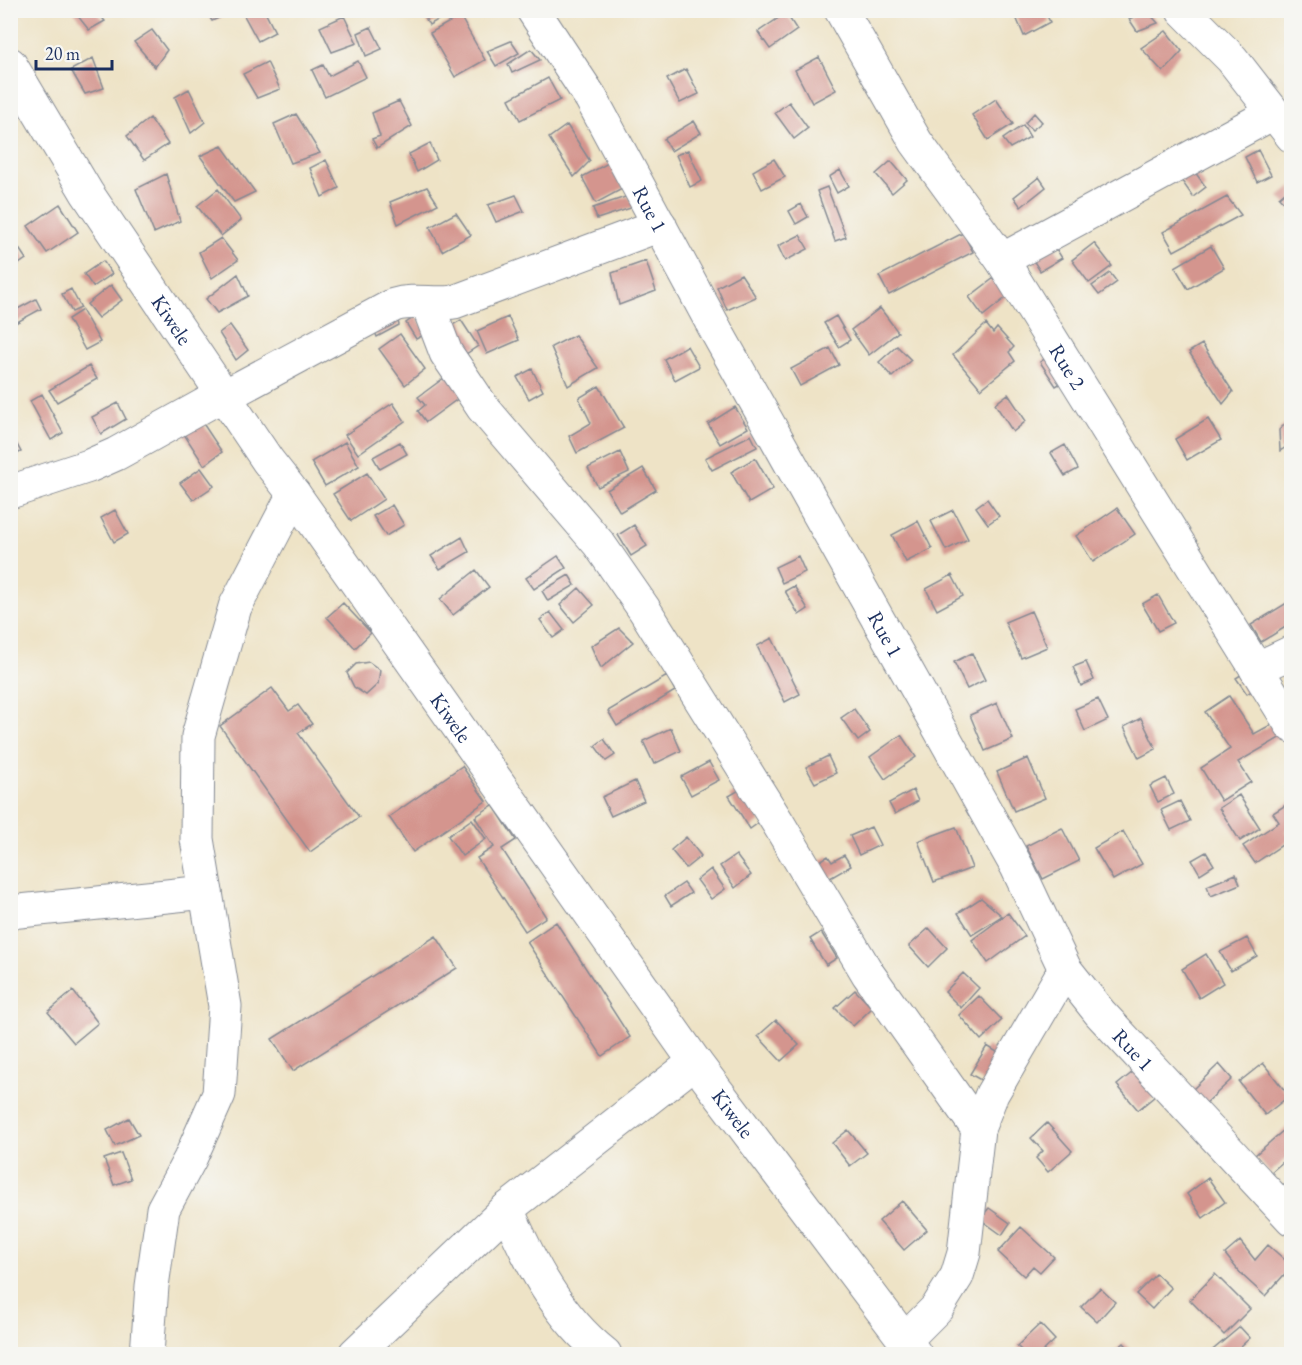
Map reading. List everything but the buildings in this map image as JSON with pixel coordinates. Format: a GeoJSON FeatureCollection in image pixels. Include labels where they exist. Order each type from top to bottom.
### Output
{"type":"FeatureCollection","features":[{"type":"Feature","properties":{"kind":"street","name":"Rue 1"},"geometry":{"type":"LineString","coordinates":[[532,10],[591,98],[719,336],[1017,867],[1065,969],[1100,1013],[1292,1219]]}},
{"type":"Feature","properties":{"kind":"street","name":"Rue 2"},"geometry":{"type":"LineString","coordinates":[[841,10],[916,142],[1002,260],[1292,726]]}},
{"type":"Feature","properties":{"kind":"street"},"geometry":{"type":"LineString","coordinates":[[1002,260],[1282,125],[1232,58],[1183,10]]}},
{"type":"Feature","properties":{"kind":"street","name":"Kiwele"},"geometry":{"type":"LineString","coordinates":[[10,64],[87,193],[268,461],[294,494],[695,1062],[909,1348]]}},
{"type":"Feature","properties":{"kind":"street"},"geometry":{"type":"LineString","coordinates":[[10,492],[89,466],[116,454],[394,305],[412,302],[454,302],[660,225]]}},
{"type":"Feature","properties":{"kind":"street"},"geometry":{"type":"LineString","coordinates":[[427,303],[446,353],[483,408],[599,544],[644,609],[868,974],[978,1129]]}},
{"type":"Feature","properties":{"kind":"street"},"geometry":{"type":"LineString","coordinates":[[147,1354],[152,1286],[163,1209],[190,1159],[219,1094],[225,1006],[197,839],[198,736],[235,607],[294,494]]}},
{"type":"Feature","properties":{"kind":"street"},"geometry":{"type":"LineString","coordinates":[[1256,669],[1292,652]]}},
{"type":"Feature","properties":{"kind":"street"},"geometry":{"type":"LineString","coordinates":[[10,912],[206,892]]}},
{"type":"Feature","properties":{"kind":"street"},"geometry":{"type":"LineString","coordinates":[[909,1348],[957,1276],[964,1253],[978,1129],[992,1094],[1065,969]]}},
{"type":"Feature","properties":{"kind":"street"},"geometry":{"type":"LineString","coordinates":[[355,1354],[507,1209],[695,1062]]}},
{"type":"Feature","properties":{"kind":"street"},"geometry":{"type":"LineString","coordinates":[[507,1209],[528,1257],[563,1312],[589,1342],[605,1354]]}}]}
